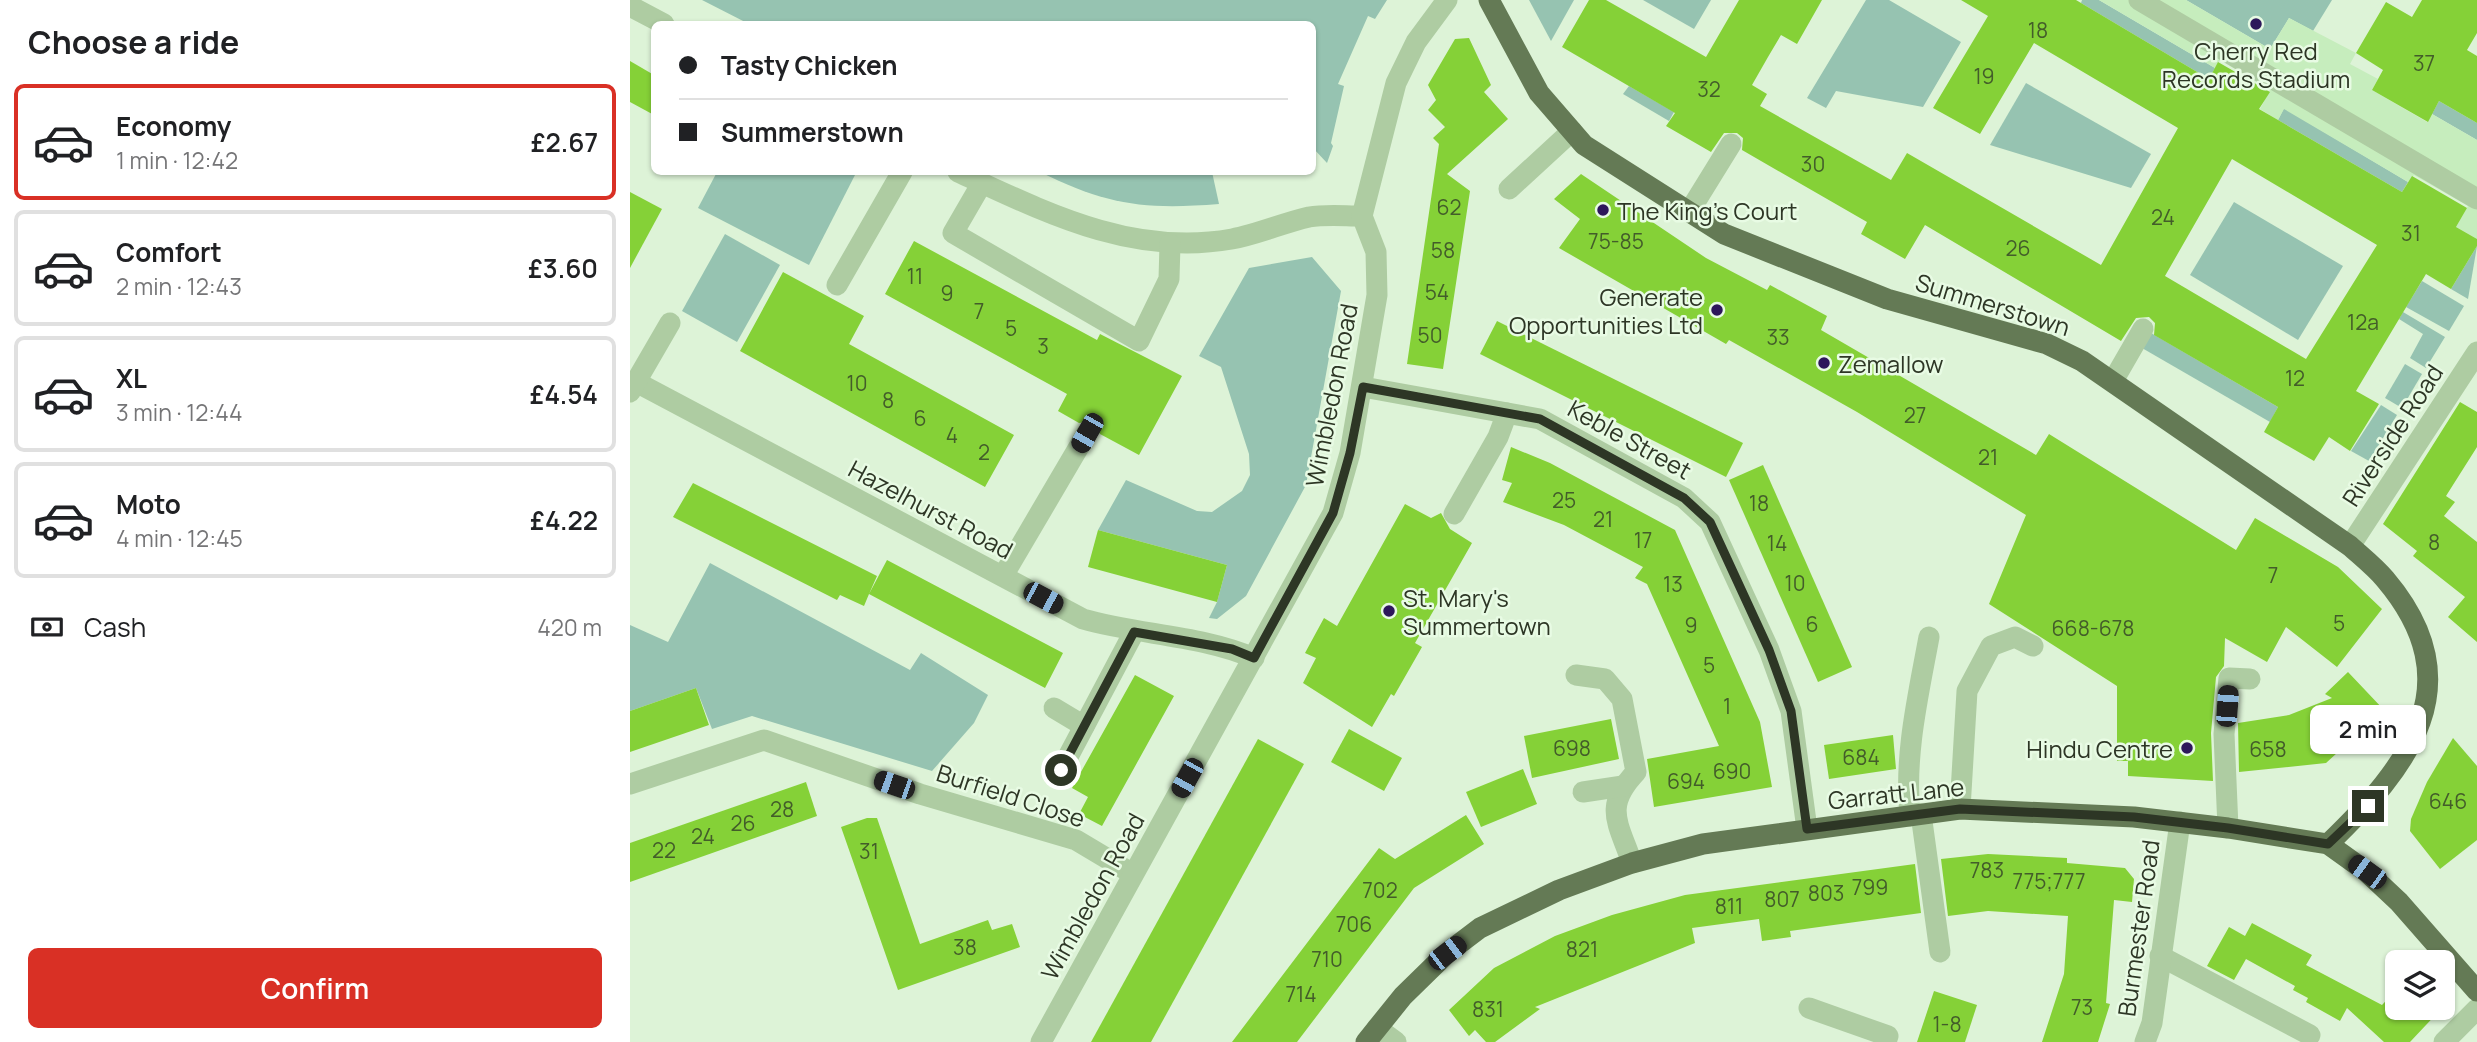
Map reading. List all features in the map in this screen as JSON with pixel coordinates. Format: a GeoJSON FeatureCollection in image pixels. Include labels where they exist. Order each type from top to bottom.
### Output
{"type":"FeatureCollection","features":[{"type":"Feature","properties":{"kind":"main road","name":"Summerstown"},"geometry":{"type":"LineString","coordinates":[[1489,0],[1539,93],[1584,145],[1734,239],[1887,299],[2047,344],[2082,361],[2350,545],[2385,579],[2409,615],[2426,656],[2428,702],[2409,752],[2368,806],[2328,844]]}},
{"type":"Feature","properties":{"kind":"main road","name":"Garratt Lane"},"geometry":{"type":"LineString","coordinates":[[1372,1035],[1422,975],[1480,928],[1539,899],[1632,863],[1703,844],[1960,809],[2097,814],[2228,828],[2328,844],[2367,872],[2399,902],[2477,991]]}},
{"type":"Feature","properties":{"kind":"street"},"geometry":{"type":"LineString","coordinates":[[965,175],[1086,228],[1170,244],[1231,239],[1318,216],[1362,216],[1396,83],[1416,42],[1447,0]]}},
{"type":"Feature","properties":{"kind":"street"},"geometry":{"type":"LineString","coordinates":[[2139,0],[2477,200]]}},
{"type":"Feature","properties":{"kind":"street"},"geometry":{"type":"LineString","coordinates":[[630,6],[658,21]]}},
{"type":"Feature","properties":{"kind":"street"},"geometry":{"type":"LineString","coordinates":[[1510,189],[1572,131]]}},
{"type":"Feature","properties":{"kind":"street"},"geometry":{"type":"LineString","coordinates":[[1689,212],[1731,144]]}},
{"type":"Feature","properties":{"kind":"street"},"geometry":{"type":"LineString","coordinates":[[837,285],[900,175]]}},
{"type":"Feature","properties":{"kind":"street"},"geometry":{"type":"LineString","coordinates":[[982,183],[953,233],[1139,341],[1168,279],[1170,244]]}},
{"type":"Feature","properties":{"kind":"street","name":"Wimbledon Road"},"geometry":{"type":"LineString","coordinates":[[1041,1042],[1333,513],[1350,453],[1363,387],[1378,280],[1376,252],[1362,216]]}},
{"type":"Feature","properties":{"kind":"street","name":"Hazelhurst Road"},"geometry":{"type":"LineString","coordinates":[[670,323],[633,387],[1083,619],[1134,632],[1232,649],[1254,658]]}},
{"type":"Feature","properties":{"kind":"street"},"geometry":{"type":"LineString","coordinates":[[2113,382],[2143,329]]}},
{"type":"Feature","properties":{"kind":"street","name":"Riverside Road"},"geometry":{"type":"LineString","coordinates":[[2350,545],[2477,352]]}},
{"type":"Feature","properties":{"kind":"street","name":"Keble Street"},"geometry":{"type":"LineString","coordinates":[[1363,387],[1540,419],[1684,498],[1710,522],[1769,650],[1791,711],[1807,829]]}},
{"type":"Feature","properties":{"kind":"street"},"geometry":{"type":"LineString","coordinates":[[1454,514],[1498,437],[1507,413]]}},
{"type":"Feature","properties":{"kind":"street"},"geometry":{"type":"LineString","coordinates":[[1003,576],[1087,433]]}},
{"type":"Feature","properties":{"kind":"street"},"geometry":{"type":"LineString","coordinates":[[1061,770],[1134,632]]}},
{"type":"Feature","properties":{"kind":"street"},"geometry":{"type":"LineString","coordinates":[[1929,637],[1911,735],[1906,780],[1916,815],[1940,952]]}},
{"type":"Feature","properties":{"kind":"street"},"geometry":{"type":"LineString","coordinates":[[1960,809],[1967,691],[1991,646],[2015,637],[2033,646]]}},
{"type":"Feature","properties":{"kind":"street"},"geometry":{"type":"LineString","coordinates":[[1576,676],[1605,678],[1622,699],[1636,772],[1623,786],[1614,810],[1632,863]]}},
{"type":"Feature","properties":{"kind":"street"},"geometry":{"type":"LineString","coordinates":[[2228,828],[2224,734],[2229,678],[2250,679]]}},
{"type":"Feature","properties":{"kind":"street"},"geometry":{"type":"LineString","coordinates":[[1054,708],[1084,726]]}},
{"type":"Feature","properties":{"kind":"street","name":"Burfield Close"},"geometry":{"type":"LineString","coordinates":[[630,783],[764,740],[920,794],[1076,840],[1133,874]]}},
{"type":"Feature","properties":{"kind":"street"},"geometry":{"type":"LineString","coordinates":[[1583,792],[1623,786]]}},
{"type":"Feature","properties":{"kind":"street","name":"Burmester Road"},"geometry":{"type":"LineString","coordinates":[[2145,1042],[2152,1023],[2180,822]]}},
{"type":"Feature","properties":{"kind":"street"},"geometry":{"type":"LineString","coordinates":[[2160,956],[2310,1035]]}},
{"type":"Feature","properties":{"kind":"street"},"geometry":{"type":"LineString","coordinates":[[1809,1008],[1888,1036],[1886,1042]]}},
{"type":"Feature","properties":{"kind":"street"},"geometry":{"type":"LineString","coordinates":[[2444,1042],[2477,1009]]}},
{"type":"Feature","properties":{"kind":"street"},"geometry":{"type":"LineString","coordinates":[[1372,1035],[1396,1042]]}},
{"type":"Feature","properties":{"kind":"shaded area"},"geometry":{"type":"Polygon","coordinates":[[[702,0],[1387,0],[1375,19],[1368,16],[1338,84],[1344,86],[1331,143],[1333,146],[1327,163],[1316,151],[1316,21],[743,21],[702,0]]]}},
{"type":"Feature","properties":{"kind":"shaded area"},"geometry":{"type":"Polygon","coordinates":[[[1529,0],[1574,0],[1551,41],[1529,0]]]}},
{"type":"Feature","properties":{"kind":"shaded area"},"geometry":{"type":"Polygon","coordinates":[[[1643,0],[1711,0],[1694,29],[1643,0]]]}},
{"type":"Feature","properties":{"kind":"shaded area"},"geometry":{"type":"Polygon","coordinates":[[[1866,0],[1889,0],[1961,42],[1923,107],[1836,91],[1826,108],[1807,98],[1866,0]]]}},
{"type":"Feature","properties":{"kind":"shaded area"},"geometry":{"type":"Polygon","coordinates":[[[2082,0],[2099,0],[2215,68],[2209,79],[2081,3],[2082,0]]]}},
{"type":"Feature","properties":{"kind":"shaded area"},"geometry":{"type":"Polygon","coordinates":[[[2099,0],[2186,0],[2270,49],[2289,18],[2356,53],[2350,64],[2378,79],[2372,90],[2427,122],[2432,114],[2477,140],[2477,239],[2456,227],[2468,206],[2414,175],[2408,182],[2284,109],[2278,120],[2260,109],[2270,90],[2220,60],[2215,68],[2099,0]]]}},
{"type":"Feature","properties":{"kind":"shaded area","name":"Cherry Red Records Stadium"},"geometry":{"type":"Polygon","coordinates":[[[2186,0],[2332,0],[2313,31],[2289,18],[2270,49],[2186,0]]]}},
{"type":"Feature","properties":{"kind":"shaded area"},"geometry":{"type":"Polygon","coordinates":[[[2026,83],[2151,154],[2131,188],[1990,145],[2026,83]]]}},
{"type":"Feature","properties":{"kind":"shaded area"},"geometry":{"type":"Polygon","coordinates":[[[1629,86],[1674,112],[1669,121],[1623,94],[1629,86]]]}},
{"type":"Feature","properties":{"kind":"shaded area"},"geometry":{"type":"Polygon","coordinates":[[[2439,101],[2477,123],[2477,140],[2432,114],[2439,101]]]}},
{"type":"Feature","properties":{"kind":"shaded area"},"geometry":{"type":"Polygon","coordinates":[[[2284,108],[2408,182],[2402,192],[2278,120],[2284,108]]]}},
{"type":"Feature","properties":{"kind":"shaded area"},"geometry":{"type":"Polygon","coordinates":[[[715,175],[855,175],[809,265],[698,208],[715,175]]]}},
{"type":"Feature","properties":{"kind":"shaded area"},"geometry":{"type":"Polygon","coordinates":[[[1047,175],[1213,175],[1219,204],[1169,206],[1126,203],[1047,175]]]}},
{"type":"Feature","properties":{"kind":"shaded area"},"geometry":{"type":"Polygon","coordinates":[[[2234,202],[2343,266],[2298,340],[2190,275],[2234,202]]]}},
{"type":"Feature","properties":{"kind":"shaded area"},"geometry":{"type":"Polygon","coordinates":[[[725,234],[780,265],[737,342],[682,311],[725,234]]]}},
{"type":"Feature","properties":{"kind":"shaded area"},"geometry":{"type":"Polygon","coordinates":[[[2477,246],[2468,299],[2451,289],[2477,246]]]}},
{"type":"Feature","properties":{"kind":"shaded area"},"geometry":{"type":"Polygon","coordinates":[[[1312,257],[1341,291],[1306,485],[1246,596],[1217,619],[1209,618],[1217,602],[1227,565],[1098,530],[1126,480],[1197,511],[1212,512],[1242,491],[1250,475],[1249,454],[1221,367],[1199,356],[1249,268],[1312,257]]]}},
{"type":"Feature","properties":{"kind":"shaded area"},"geometry":{"type":"Polygon","coordinates":[[[2422,281],[2464,306],[2449,331],[2406,307],[2422,281]]]}},
{"type":"Feature","properties":{"kind":"shaded area"},"geometry":{"type":"Polygon","coordinates":[[[2403,312],[2445,337],[2426,368],[2410,358],[2423,334],[2399,319],[2403,312]]]}},
{"type":"Feature","properties":{"kind":"shaded area"},"geometry":{"type":"Polygon","coordinates":[[[2151,333],[2278,407],[2270,422],[2142,348],[2151,333]]]}},
{"type":"Feature","properties":{"kind":"shaded area"},"geometry":{"type":"Polygon","coordinates":[[[2405,364],[2422,374],[2402,408],[2385,398],[2405,364]]]}},
{"type":"Feature","properties":{"kind":"shaded area"},"geometry":{"type":"Polygon","coordinates":[[[2381,405],[2397,415],[2369,461],[2351,451],[2381,405]]]}},
{"type":"Feature","properties":{"kind":"shaded area"},"geometry":{"type":"Polygon","coordinates":[[[710,563],[910,670],[921,653],[988,695],[974,723],[932,771],[752,716],[712,729],[696,688],[630,711],[630,625],[668,642],[710,563]]]}},
{"type":"Feature","properties":{"kind":"building"},"geometry":{"type":"Polygon","coordinates":[[[1589,0],[1606,0],[1706,57],[1739,0],[1822,0],[1797,44],[1781,35],[1768,57],[1752,85],[1767,94],[1760,106],[1891,180],[1907,153],[2101,265],[2178,128],[2034,43],[1980,134],[1933,108],[1988,16],[1961,0],[2076,0],[2209,79],[2218,62],[2270,92],[2259,109],[2402,192],[2412,176],[2467,208],[2456,227],[2477,239],[2477,246],[2451,289],[2426,274],[2356,391],[2379,404],[2350,451],[2329,437],[2314,461],[2264,432],[2278,407],[2154,335],[2155,323],[2149,317],[2136,318],[2121,341],[1925,225],[1905,259],[1861,234],[1867,222],[1742,150],[1743,138],[1737,133],[1724,133],[1711,152],[1666,126],[1675,113],[1562,47],[1589,0]],[[2232,159],[2165,276],[2306,359],[2377,245],[2232,159]]]}},
{"type":"Feature","properties":{"kind":"building"},"geometry":{"type":"Polygon","coordinates":[[[2422,0],[2477,0],[2477,33],[2467,50],[2477,56],[2477,123],[2439,101],[2428,122],[2372,90],[2383,70],[2356,53],[2386,2],[2412,17],[2422,0]]]}},
{"type":"Feature","properties":{"kind":"building"},"geometry":{"type":"Polygon","coordinates":[[[1469,38],[1491,85],[1484,92],[1508,119],[1447,174],[1470,191],[1443,369],[1407,364],[1439,144],[1433,138],[1445,127],[1428,110],[1436,100],[1428,85],[1455,39],[1469,38]]]}},
{"type":"Feature","properties":{"kind":"building"},"geometry":{"type":"Polygon","coordinates":[[[630,61],[651,73],[651,113],[630,102],[630,61]]]}},
{"type":"Feature","properties":{"kind":"building"},"geometry":{"type":"Polygon","coordinates":[[[1581,174],[1706,258],[1767,290],[1770,285],[1827,316],[1821,330],[2036,455],[2049,434],[2236,550],[2255,518],[2338,567],[2382,609],[2337,667],[2286,627],[2267,662],[2225,638],[2224,666],[2216,677],[2211,733],[2213,781],[2128,776],[2128,761],[2117,761],[2117,686],[1989,604],[2026,515],[1857,412],[1729,340],[1726,344],[1559,248],[1580,219],[1554,199],[1581,174]]]}},
{"type":"Feature","properties":{"kind":"building"},"geometry":{"type":"Polygon","coordinates":[[[630,192],[662,209],[630,268],[630,192]]]}},
{"type":"Feature","properties":{"kind":"building"},"geometry":{"type":"Polygon","coordinates":[[[914,241],[1097,340],[1100,334],[1182,376],[1139,455],[1100,434],[1093,421],[1079,423],[1058,411],[1067,394],[885,294],[914,241]]]}},
{"type":"Feature","properties":{"kind":"building"},"geometry":{"type":"Polygon","coordinates":[[[783,272],[864,316],[849,344],[1014,435],[985,487],[740,351],[783,272]]]}},
{"type":"Feature","properties":{"kind":"building"},"geometry":{"type":"Polygon","coordinates":[[[1497,321],[1743,443],[1726,477],[1480,354],[1497,321]]]}},
{"type":"Feature","properties":{"kind":"building"},"geometry":{"type":"Polygon","coordinates":[[[2460,402],[2477,412],[2477,447],[2446,496],[2455,502],[2444,516],[2477,542],[2477,642],[2448,617],[2465,597],[2413,556],[2417,551],[2383,524],[2460,402]]]}},
{"type":"Feature","properties":{"kind":"building"},"geometry":{"type":"Polygon","coordinates":[[[1511,447],[1550,463],[1675,530],[1760,722],[1772,787],[1654,807],[1647,759],[1719,746],[1647,584],[1635,578],[1643,567],[1564,525],[1503,502],[1512,483],[1502,480],[1511,447]]]}},
{"type":"Feature","properties":{"kind":"building"},"geometry":{"type":"Polygon","coordinates":[[[1763,465],[1852,667],[1818,682],[1729,480],[1763,465]]]}},
{"type":"Feature","properties":{"kind":"building"},"geometry":{"type":"Polygon","coordinates":[[[693,483],[877,576],[864,606],[840,595],[837,600],[673,517],[693,483]]]}},
{"type":"Feature","properties":{"kind":"building","name":"St. Mary's Summertown"},"geometry":{"type":"Polygon","coordinates":[[[1405,504],[1431,518],[1441,513],[1450,529],[1472,543],[1415,643],[1422,647],[1394,696],[1391,694],[1372,727],[1303,683],[1316,658],[1305,653],[1324,618],[1337,626],[1405,504]]]}},
{"type":"Feature","properties":{"kind":"building"},"geometry":{"type":"Polygon","coordinates":[[[1098,530],[1227,565],[1217,602],[1088,567],[1098,530]]]}},
{"type":"Feature","properties":{"kind":"building"},"geometry":{"type":"Polygon","coordinates":[[[887,560],[1063,653],[1045,688],[869,594],[887,560]]]}},
{"type":"Feature","properties":{"kind":"building"},"geometry":{"type":"Polygon","coordinates":[[[2348,672],[2402,729],[2399,736],[2372,721],[2326,763],[2239,772],[2238,723],[2289,715],[2332,698],[2325,694],[2348,672]]]}},
{"type":"Feature","properties":{"kind":"building"},"geometry":{"type":"Polygon","coordinates":[[[1135,675],[1174,696],[1102,826],[1079,814],[1088,797],[1072,788],[1135,675]]]}},
{"type":"Feature","properties":{"kind":"building"},"geometry":{"type":"Polygon","coordinates":[[[696,688],[709,725],[630,752],[630,711],[696,688]]]}},
{"type":"Feature","properties":{"kind":"building"},"geometry":{"type":"Polygon","coordinates":[[[1611,719],[1619,759],[1532,778],[1524,736],[1611,719]]]}},
{"type":"Feature","properties":{"kind":"building"},"geometry":{"type":"Polygon","coordinates":[[[1349,729],[1402,758],[1384,791],[1331,762],[1349,729]]]}},
{"type":"Feature","properties":{"kind":"building"},"geometry":{"type":"Polygon","coordinates":[[[1893,735],[1896,769],[1829,779],[1824,745],[1893,735]]]}},
{"type":"Feature","properties":{"kind":"building"},"geometry":{"type":"Polygon","coordinates":[[[2453,738],[2477,766],[2477,840],[2440,869],[2410,831],[2411,819],[2427,782],[2453,738]]]}},
{"type":"Feature","properties":{"kind":"building"},"geometry":{"type":"Polygon","coordinates":[[[1258,739],[1304,764],[1151,1042],[1091,1042],[1258,739]]]}},
{"type":"Feature","properties":{"kind":"building"},"geometry":{"type":"Polygon","coordinates":[[[1523,769],[1537,804],[1481,827],[1466,792],[1523,769]]]}},
{"type":"Feature","properties":{"kind":"building"},"geometry":{"type":"Polygon","coordinates":[[[806,782],[817,816],[630,882],[630,843],[806,782]]]}},
{"type":"Feature","properties":{"kind":"building"},"geometry":{"type":"Polygon","coordinates":[[[1466,815],[1484,844],[1414,888],[1297,1042],[1232,1042],[1379,848],[1395,859],[1466,815]]]}},
{"type":"Feature","properties":{"kind":"building"},"geometry":{"type":"Polygon","coordinates":[[[867,818],[877,818],[920,944],[988,920],[992,930],[1012,924],[1020,947],[898,990],[841,827],[867,818]]]}},
{"type":"Feature","properties":{"kind":"building"},"geometry":{"type":"Polygon","coordinates":[[[1988,854],[2067,858],[2067,863],[2125,868],[2134,879],[2132,902],[2114,900],[2106,1003],[2110,1004],[2098,1042],[2042,1042],[2064,974],[2068,916],[1988,911],[1948,916],[1941,859],[1988,854]]]}},
{"type":"Feature","properties":{"kind":"building"},"geometry":{"type":"Polygon","coordinates":[[[1915,864],[1921,913],[1790,931],[1791,937],[1762,941],[1759,919],[1692,928],[1695,943],[1535,1007],[1540,1009],[1495,1042],[1486,1042],[1475,1030],[1469,1036],[1449,1010],[1494,968],[1555,936],[1612,915],[1685,895],[1915,864]]]}},
{"type":"Feature","properties":{"kind":"building"},"geometry":{"type":"Polygon","coordinates":[[[2252,923],[2312,955],[2306,965],[2382,1005],[2385,1002],[2385,1020],[2431,1020],[2410,1042],[2384,1042],[2347,1008],[2340,1021],[2306,1002],[2308,998],[2293,990],[2295,986],[2246,959],[2234,980],[2207,966],[2229,927],[2245,936],[2252,923]]]}},
{"type":"Feature","properties":{"kind":"building"},"geometry":{"type":"Polygon","coordinates":[[[1934,991],[1977,1005],[1965,1042],[1917,1042],[1934,991]]]}},
{"type":"Feature","properties":{"kind":"place","name":"Cherry Red Records Stadium"},"geometry":{"type":"Point","coordinates":[2256,24]}},
{"type":"Feature","properties":{"kind":"place","name":"The King's Court"},"geometry":{"type":"Point","coordinates":[1603,210]}},
{"type":"Feature","properties":{"kind":"place","name":"Generate Opportunities Ltd"},"geometry":{"type":"Point","coordinates":[1717,310]}},
{"type":"Feature","properties":{"kind":"place","name":"Zemallow"},"geometry":{"type":"Point","coordinates":[1824,363]}},
{"type":"Feature","properties":{"kind":"place","name":"St. Mary's Summertown"},"geometry":{"type":"Point","coordinates":[1389,611]}},
{"type":"Feature","properties":{"kind":"place","name":"Hindu Centre"},"geometry":{"type":"Point","coordinates":[2187,748]}},
{"type":"Feature","properties":{"kind":"route"},"geometry":{"type":"LineString","coordinates":[[1061,770],[1134,632],[1232,649],[1254,658],[1333,513],[1350,453],[1363,387],[1540,419],[1684,498],[1710,522],[1769,650],[1791,711],[1807,829],[1960,809],[2134,817],[2286,836],[2328,844],[2368,806]]}}]}
